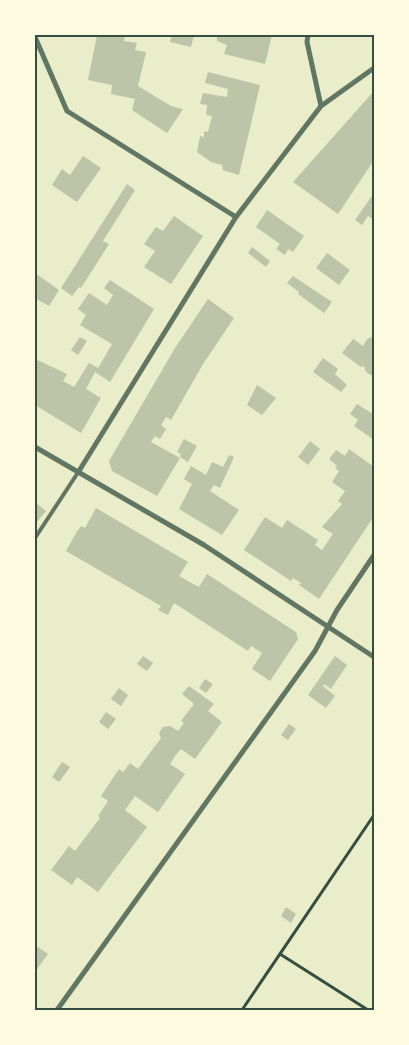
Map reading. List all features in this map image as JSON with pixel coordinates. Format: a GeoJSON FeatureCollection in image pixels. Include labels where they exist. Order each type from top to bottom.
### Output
{"type":"FeatureCollection","features":[{"type":"Feature","properties":{"kind":"street"},"geometry":{"type":"LineString","coordinates":[[308,35],[307,42],[321,106]]}},
{"type":"Feature","properties":{"kind":"street"},"geometry":{"type":"LineString","coordinates":[[35,37],[67,111],[236,217]]}},
{"type":"Feature","properties":{"kind":"street"},"geometry":{"type":"LineString","coordinates":[[79,472],[236,217],[321,106],[374,68]]}},
{"type":"Feature","properties":{"kind":"street"},"geometry":{"type":"LineString","coordinates":[[35,448],[204,545],[374,657]]}},
{"type":"Feature","properties":{"kind":"street"},"geometry":{"type":"LineString","coordinates":[[57,1010],[315,651],[374,555]]}},
{"type":"Feature","properties":{"kind":"lane"},"geometry":{"type":"LineString","coordinates":[[35,538],[79,472]]}},
{"type":"Feature","properties":{"kind":"path"},"geometry":{"type":"LineString","coordinates":[[242,1010],[374,815]]}},
{"type":"Feature","properties":{"kind":"path"},"geometry":{"type":"LineString","coordinates":[[280,954],[368,1010]]}},
{"type":"Feature","properties":{"kind":"building"},"geometry":{"type":"Polygon","coordinates":[[[97,35],[125,35],[124,41],[137,43],[135,50],[146,52],[138,86],[171,106],[183,109],[167,133],[132,110],[135,99],[111,94],[112,85],[88,80],[97,35]]]}},
{"type":"Feature","properties":{"kind":"building"},"geometry":{"type":"Polygon","coordinates":[[[172,35],[194,35],[191,47],[170,42],[172,35]]]}},
{"type":"Feature","properties":{"kind":"building"},"geometry":{"type":"Polygon","coordinates":[[[217,35],[272,35],[265,64],[224,54],[227,45],[217,41],[217,35]]]}},
{"type":"Feature","properties":{"kind":"building"},"geometry":{"type":"Polygon","coordinates":[[[208,72],[260,85],[239,175],[223,170],[222,165],[211,162],[197,152],[200,136],[204,137],[204,131],[208,132],[212,116],[206,115],[207,105],[200,104],[203,93],[227,97],[228,89],[205,83],[208,72]]]}},
{"type":"Feature","properties":{"kind":"building"},"geometry":{"type":"Polygon","coordinates":[[[374,91],[374,160],[338,214],[293,182],[374,91]]]}},
{"type":"Feature","properties":{"kind":"building"},"geometry":{"type":"Polygon","coordinates":[[[83,156],[101,168],[77,202],[52,185],[62,169],[70,175],[83,156]]]}},
{"type":"Feature","properties":{"kind":"building"},"geometry":{"type":"Polygon","coordinates":[[[127,184],[135,190],[103,241],[109,244],[81,288],[79,287],[72,296],[61,288],[127,184]]]}},
{"type":"Feature","properties":{"kind":"building"},"geometry":{"type":"Polygon","coordinates":[[[374,193],[374,220],[368,216],[362,225],[355,220],[374,193]]]}},
{"type":"Feature","properties":{"kind":"building"},"geometry":{"type":"Polygon","coordinates":[[[267,210],[304,236],[293,252],[288,249],[285,255],[276,249],[280,244],[256,227],[267,210]]]}},
{"type":"Feature","properties":{"kind":"building"},"geometry":{"type":"Polygon","coordinates":[[[174,216],[203,236],[171,284],[144,267],[155,251],[144,244],[156,227],[163,231],[174,216]]]}},
{"type":"Feature","properties":{"kind":"building"},"geometry":{"type":"Polygon","coordinates":[[[252,247],[270,261],[266,267],[248,253],[252,247]]]}},
{"type":"Feature","properties":{"kind":"building"},"geometry":{"type":"Polygon","coordinates":[[[327,253],[350,270],[339,285],[316,268],[327,253]]]}},
{"type":"Feature","properties":{"kind":"building"},"geometry":{"type":"Polygon","coordinates":[[[35,273],[59,290],[49,306],[35,298],[35,273]]]}},
{"type":"Feature","properties":{"kind":"building"},"geometry":{"type":"Polygon","coordinates":[[[293,276],[332,302],[324,313],[298,294],[299,292],[287,283],[293,276]]]}},
{"type":"Feature","properties":{"kind":"building"},"geometry":{"type":"Polygon","coordinates":[[[110,280],[154,309],[110,382],[95,372],[86,389],[101,398],[81,433],[35,405],[35,359],[67,374],[63,381],[74,387],[89,363],[98,368],[112,344],[80,325],[86,315],[78,309],[89,293],[107,305],[113,295],[104,288],[110,280]]]}},
{"type":"Feature","properties":{"kind":"building"},"geometry":{"type":"Polygon","coordinates":[[[208,299],[234,318],[203,364],[171,420],[166,417],[161,425],[166,429],[160,439],[155,436],[151,442],[180,458],[157,496],[112,471],[109,461],[175,348],[208,299]]]}},
{"type":"Feature","properties":{"kind":"building"},"geometry":{"type":"Polygon","coordinates":[[[80,337],[87,341],[78,355],[71,350],[80,337]]]}},
{"type":"Feature","properties":{"kind":"building"},"geometry":{"type":"Polygon","coordinates":[[[374,338],[374,377],[366,372],[364,366],[361,367],[342,353],[353,339],[363,346],[367,339],[374,338]]]}},
{"type":"Feature","properties":{"kind":"building"},"geometry":{"type":"Polygon","coordinates":[[[323,358],[338,369],[335,374],[347,385],[341,392],[313,372],[323,358]]]}},
{"type":"Feature","properties":{"kind":"building"},"geometry":{"type":"Polygon","coordinates":[[[257,385],[276,398],[262,415],[247,405],[257,385]]]}},
{"type":"Feature","properties":{"kind":"building"},"geometry":{"type":"Polygon","coordinates":[[[357,404],[374,413],[374,440],[354,426],[358,420],[350,414],[357,404]]]}},
{"type":"Feature","properties":{"kind":"building"},"geometry":{"type":"Polygon","coordinates":[[[184,439],[197,446],[188,462],[180,457],[181,454],[177,452],[184,439]]]}},
{"type":"Feature","properties":{"kind":"building"},"geometry":{"type":"Polygon","coordinates":[[[310,441],[320,449],[308,465],[298,457],[310,441]]]}},
{"type":"Feature","properties":{"kind":"building"},"geometry":{"type":"Polygon","coordinates":[[[349,449],[374,467],[374,516],[319,599],[299,585],[301,583],[293,578],[291,581],[244,550],[265,517],[282,528],[287,520],[318,540],[315,545],[322,550],[333,534],[322,527],[342,504],[338,501],[345,491],[332,482],[339,471],[335,468],[337,466],[329,459],[336,450],[345,456],[349,449]]]}},
{"type":"Feature","properties":{"kind":"building"},"geometry":{"type":"Polygon","coordinates":[[[229,455],[234,457],[220,488],[214,485],[210,491],[239,510],[222,535],[179,509],[192,484],[184,479],[191,466],[206,475],[212,462],[223,467],[229,455]]]}},
{"type":"Feature","properties":{"kind":"building"},"geometry":{"type":"Polygon","coordinates":[[[35,502],[46,511],[35,524],[35,502]]]}},
{"type":"Feature","properties":{"kind":"building"},"geometry":{"type":"Polygon","coordinates":[[[96,508],[188,562],[179,576],[199,587],[207,574],[296,632],[298,639],[270,681],[252,669],[262,653],[251,646],[248,651],[174,603],[168,615],[158,610],[161,606],[66,551],[81,526],[85,528],[96,508]]]}},
{"type":"Feature","properties":{"kind":"building"},"geometry":{"type":"Polygon","coordinates":[[[143,656],[153,663],[147,671],[137,664],[143,656]]]}},
{"type":"Feature","properties":{"kind":"building"},"geometry":{"type":"Polygon","coordinates":[[[335,656],[347,665],[331,689],[324,684],[323,686],[335,696],[326,708],[308,695],[335,656]]]}},
{"type":"Feature","properties":{"kind":"building"},"geometry":{"type":"Polygon","coordinates":[[[205,679],[213,684],[206,693],[199,688],[205,679]]]}},
{"type":"Feature","properties":{"kind":"building"},"geometry":{"type":"Polygon","coordinates":[[[189,686],[214,704],[208,711],[222,722],[195,759],[181,749],[175,756],[170,764],[185,774],[158,812],[135,796],[125,810],[147,827],[98,892],[77,877],[72,885],[51,870],[69,846],[75,851],[100,818],[98,816],[108,801],[101,796],[119,769],[123,772],[130,763],[138,769],[161,738],[159,733],[163,727],[170,726],[178,731],[184,723],[181,721],[194,704],[182,694],[189,686]]]}},
{"type":"Feature","properties":{"kind":"building"},"geometry":{"type":"Polygon","coordinates":[[[119,688],[128,695],[121,706],[111,699],[119,688]]]}},
{"type":"Feature","properties":{"kind":"building"},"geometry":{"type":"Polygon","coordinates":[[[106,712],[116,719],[108,729],[99,722],[106,712]]]}},
{"type":"Feature","properties":{"kind":"building"},"geometry":{"type":"Polygon","coordinates":[[[289,724],[296,729],[288,740],[281,735],[289,724]]]}},
{"type":"Feature","properties":{"kind":"building"},"geometry":{"type":"Polygon","coordinates":[[[62,762],[70,767],[59,782],[52,777],[62,762]]]}},
{"type":"Feature","properties":{"kind":"building"},"geometry":{"type":"Polygon","coordinates":[[[286,907],[296,914],[291,923],[281,916],[286,907]]]}},
{"type":"Feature","properties":{"kind":"building"},"geometry":{"type":"Polygon","coordinates":[[[35,945],[48,954],[35,972],[35,945]]]}}]}
